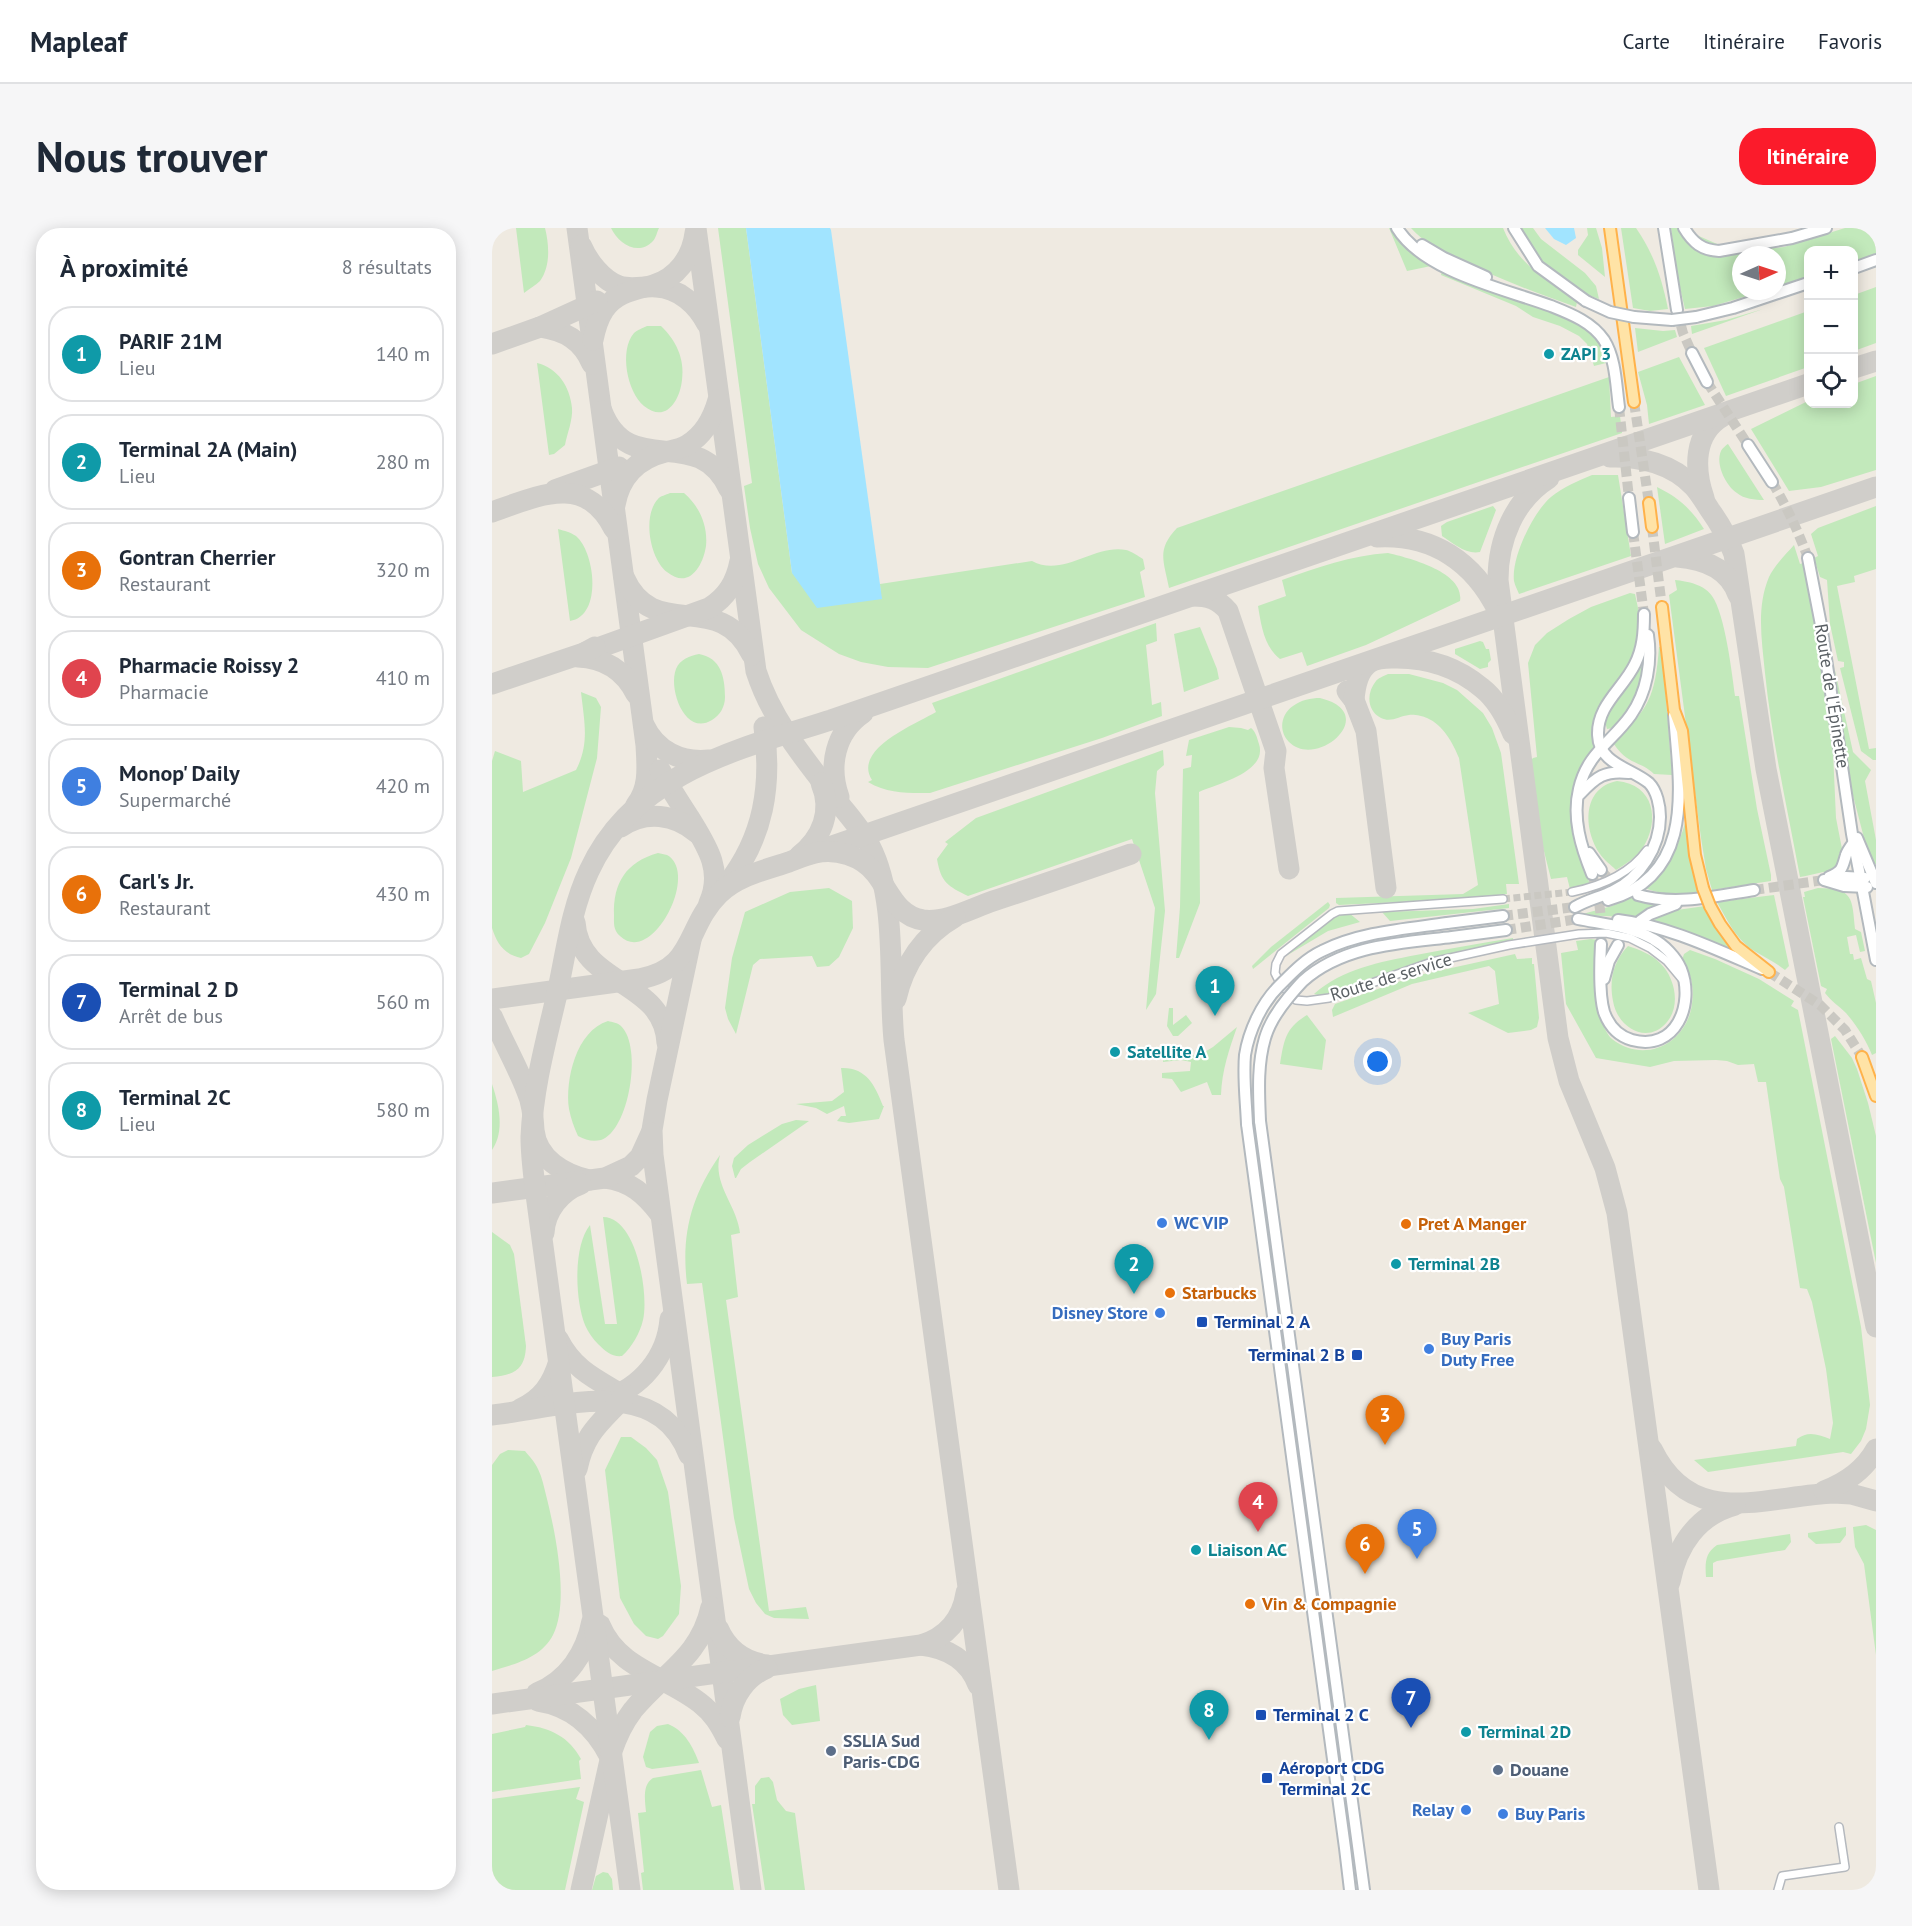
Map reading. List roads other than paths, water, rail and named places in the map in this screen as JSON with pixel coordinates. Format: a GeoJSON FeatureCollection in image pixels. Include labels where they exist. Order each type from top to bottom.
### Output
{"type":"FeatureCollection","features":[{"type":"Feature","properties":{"kind":"main road"},"geometry":{"type":"LineString","coordinates":[[1397,228],[1413,246],[1437,263],[1462,275],[1530,298]]}},
{"type":"Feature","properties":{"kind":"main road"},"geometry":{"type":"LineString","coordinates":[[1404,228],[1417,241],[1444,258],[1592,326],[1601,336],[1611,356],[1619,407]]}},
{"type":"Feature","properties":{"kind":"main road"},"geometry":{"type":"LineString","coordinates":[[1514,228],[1538,266],[1586,301],[1610,312],[1634,317],[1674,315],[1696,317],[1733,308],[1804,285]]}},
{"type":"Feature","properties":{"kind":"main road"},"geometry":{"type":"LineString","coordinates":[[1610,228],[1634,402]]}},
{"type":"Feature","properties":{"kind":"main road"},"geometry":{"type":"LineString","coordinates":[[1664,228],[1674,315]]}},
{"type":"Feature","properties":{"kind":"main road"},"geometry":{"type":"LineString","coordinates":[[1684,228],[1698,245],[1719,251],[1792,238],[1826,228]]}},
{"type":"Feature","properties":{"kind":"main road"},"geometry":{"type":"LineString","coordinates":[[1858,267],[1876,260]]}},
{"type":"Feature","properties":{"kind":"main road"},"geometry":{"type":"LineString","coordinates":[[1692,353],[1707,382]]}},
{"type":"Feature","properties":{"kind":"main road"},"geometry":{"type":"LineString","coordinates":[[1748,445],[1772,482]]}},
{"type":"Feature","properties":{"kind":"main road"},"geometry":{"type":"LineString","coordinates":[[1629,498],[1633,532]]}},
{"type":"Feature","properties":{"kind":"main road"},"geometry":{"type":"LineString","coordinates":[[1649,503],[1652,527]]}},
{"type":"Feature","properties":{"kind":"main road","name":"Route de l'Épinette"},"geometry":{"type":"LineString","coordinates":[[1808,558],[1821,625],[1853,838],[1876,960]]}},
{"type":"Feature","properties":{"kind":"main road"},"geometry":{"type":"LineString","coordinates":[[1596,872],[1594,862],[1581,840],[1576,820],[1579,788],[1592,759],[1601,747],[1632,714],[1641,696],[1649,662],[1649,643],[1644,614],[1641,648],[1635,664],[1602,711],[1598,734],[1601,747],[1614,764],[1636,774],[1650,784],[1658,800],[1660,830],[1651,854],[1630,880],[1614,891],[1575,907],[1617,897],[1634,888],[1649,877],[1664,860],[1674,838],[1680,809],[1674,710],[1662,607]]}},
{"type":"Feature","properties":{"kind":"main road"},"geometry":{"type":"LineString","coordinates":[[1601,944],[1603,1010],[1616,1032],[1642,1043],[1667,1035],[1680,1021],[1686,1005],[1685,983],[1680,966],[1667,949],[1653,939],[1621,927],[1578,920],[1620,920],[1659,928],[1769,972],[1736,946],[1710,906],[1694,845],[1682,731],[1674,710]]}},
{"type":"Feature","properties":{"kind":"main road"},"geometry":{"type":"LineString","coordinates":[[1576,806],[1580,795],[1597,778],[1608,772],[1636,774]]}},
{"type":"Feature","properties":{"kind":"main road"},"geometry":{"type":"LineString","coordinates":[[1824,880],[1839,873],[1853,838]]}},
{"type":"Feature","properties":{"kind":"main road","name":"Route de l'Épinette"},"geometry":{"type":"LineString","coordinates":[[1853,838],[1859,839],[1875,881]]}},
{"type":"Feature","properties":{"kind":"main road"},"geometry":{"type":"LineString","coordinates":[[1824,880],[1846,877],[1861,883]]}},
{"type":"Feature","properties":{"kind":"main road"},"geometry":{"type":"LineString","coordinates":[[1824,880],[1844,886],[1858,896],[1866,910]]}},
{"type":"Feature","properties":{"kind":"main road"},"geometry":{"type":"LineString","coordinates":[[1844,886],[1875,881]]}},
{"type":"Feature","properties":{"kind":"main road"},"geometry":{"type":"LineString","coordinates":[[1638,895],[1659,900],[1697,898],[1754,890]]}},
{"type":"Feature","properties":{"kind":"main road"},"geometry":{"type":"LineString","coordinates":[[1640,921],[1668,906],[1697,898]]}},
{"type":"Feature","properties":{"kind":"main road"},"geometry":{"type":"LineString","coordinates":[[1350,1890],[1247,1124],[1244,1076],[1246,1053],[1260,1012],[1270,995],[1295,969],[1321,951],[1350,939],[1383,932],[1503,916]]}},
{"type":"Feature","properties":{"kind":"main road"},"geometry":{"type":"LineString","coordinates":[[1364,1890],[1260,1121],[1259,1077],[1265,1038],[1280,1008],[1303,981],[1327,963],[1354,953],[1388,945],[1506,930]]}},
{"type":"Feature","properties":{"kind":"main road"},"geometry":{"type":"LineString","coordinates":[[1602,995],[1609,961],[1618,945]]}},
{"type":"Feature","properties":{"kind":"main road"},"geometry":{"type":"LineString","coordinates":[[1862,1057],[1876,1096]]}},
{"type":"Feature","properties":{"kind":"street"},"geometry":{"type":"LineString","coordinates":[[1572,892],[1593,888],[1624,873],[1636,864],[1660,830]]}},
{"type":"Feature","properties":{"kind":"street","name":"Route de service"},"geometry":{"type":"LineString","coordinates":[[1503,899],[1338,911],[1281,954],[1275,973],[1280,983],[1296,1000],[1307,1001],[1329,998],[1432,962],[1509,945],[1579,934],[1606,933],[1630,938],[1650,948],[1667,961],[1685,983]]}},
{"type":"Feature","properties":{"kind":"street"},"geometry":{"type":"LineString","coordinates":[[1778,1890],[1782,1876],[1845,1867],[1839,1827]]}},
{"type":"Feature","properties":{"kind":"water"},"geometry":{"type":"Polygon","coordinates":[[[746,228],[830,228],[831,230],[882,599],[817,608],[792,573],[746,228]]]}},
{"type":"Feature","properties":{"kind":"water"},"geometry":{"type":"Polygon","coordinates":[[[1545,228],[1574,228],[1576,238],[1566,245],[1554,239],[1545,228]]]}},
{"type":"Feature","properties":{"kind":"tunnel"},"geometry":{"type":"LineString","coordinates":[[1677,311],[1692,353]]}},
{"type":"Feature","properties":{"kind":"tunnel"},"geometry":{"type":"LineString","coordinates":[[1707,382],[1748,445]]}},
{"type":"Feature","properties":{"kind":"tunnel"},"geometry":{"type":"LineString","coordinates":[[1634,402],[1649,503]]}},
{"type":"Feature","properties":{"kind":"tunnel"},"geometry":{"type":"LineString","coordinates":[[1619,407],[1629,498]]}},
{"type":"Feature","properties":{"kind":"tunnel"},"geometry":{"type":"LineString","coordinates":[[1772,482],[1792,519],[1808,558]]}},
{"type":"Feature","properties":{"kind":"tunnel"},"geometry":{"type":"LineString","coordinates":[[1652,527],[1662,607]]}},
{"type":"Feature","properties":{"kind":"tunnel"},"geometry":{"type":"LineString","coordinates":[[1633,532],[1644,614]]}},
{"type":"Feature","properties":{"kind":"tunnel"},"geometry":{"type":"LineString","coordinates":[[1601,870],[1627,890]]}},
{"type":"Feature","properties":{"kind":"tunnel"},"geometry":{"type":"LineString","coordinates":[[1592,874],[1600,909],[1601,944]]}},
{"type":"Feature","properties":{"kind":"tunnel"},"geometry":{"type":"LineString","coordinates":[[1754,890],[1824,880]]}},
{"type":"Feature","properties":{"kind":"tunnel"},"geometry":{"type":"LineString","coordinates":[[1503,899],[1572,892]]}},
{"type":"Feature","properties":{"kind":"tunnel"},"geometry":{"type":"LineString","coordinates":[[1503,916],[1575,907]]}},
{"type":"Feature","properties":{"kind":"tunnel"},"geometry":{"type":"LineString","coordinates":[[1506,930],[1578,919]]}},
{"type":"Feature","properties":{"kind":"tunnel"},"geometry":{"type":"LineString","coordinates":[[1769,972],[1820,1005],[1845,1030],[1862,1057]]}},
{"type":"Feature","properties":{"kind":"place","name":"ZAPI 3"},"geometry":{"type":"Point","coordinates":[1549,354]}},
{"type":"Feature","properties":{"kind":"place","name":"PARIF 21M"},"geometry":{"type":"Point","coordinates":[1215,1016]}},
{"type":"Feature","properties":{"kind":"place","name":"Satellite A"},"geometry":{"type":"Point","coordinates":[1115,1052]}},
{"type":"Feature","properties":{"kind":"place","name":"WC VIP"},"geometry":{"type":"Point","coordinates":[1162,1223]}},
{"type":"Feature","properties":{"kind":"place","name":"Pret A Manger"},"geometry":{"type":"Point","coordinates":[1406,1224]}},
{"type":"Feature","properties":{"kind":"place","name":"Terminal 2B"},"geometry":{"type":"Point","coordinates":[1396,1264]}},
{"type":"Feature","properties":{"kind":"place","name":"Starbucks"},"geometry":{"type":"Point","coordinates":[1170,1293]}},
{"type":"Feature","properties":{"kind":"place","name":"Terminal 2A (Main)"},"geometry":{"type":"Point","coordinates":[1134,1294]}},
{"type":"Feature","properties":{"kind":"place","name":"Disney Store"},"geometry":{"type":"Point","coordinates":[1160,1313]}},
{"type":"Feature","properties":{"kind":"place","name":"Terminal 2 A"},"geometry":{"type":"Point","coordinates":[1202,1322]}},
{"type":"Feature","properties":{"kind":"place","name":"Buy Paris Duty Free"},"geometry":{"type":"Point","coordinates":[1429,1349]}},
{"type":"Feature","properties":{"kind":"place","name":"Terminal 2 B"},"geometry":{"type":"Point","coordinates":[1357,1355]}},
{"type":"Feature","properties":{"kind":"place","name":"Gontran Cherrier"},"geometry":{"type":"Point","coordinates":[1385,1445]}},
{"type":"Feature","properties":{"kind":"place","name":"Pharmacie Roissy 2"},"geometry":{"type":"Point","coordinates":[1258,1532]}},
{"type":"Feature","properties":{"kind":"place","name":"Liaison AC"},"geometry":{"type":"Point","coordinates":[1196,1550]}},
{"type":"Feature","properties":{"kind":"place","name":"Monop' Daily"},"geometry":{"type":"Point","coordinates":[1417,1559]}},
{"type":"Feature","properties":{"kind":"place","name":"Carl's Jr."},"geometry":{"type":"Point","coordinates":[1365,1574]}},
{"type":"Feature","properties":{"kind":"place","name":"Vin & Compagnie"},"geometry":{"type":"Point","coordinates":[1250,1604]}},
{"type":"Feature","properties":{"kind":"place","name":"Terminal 2 C"},"geometry":{"type":"Point","coordinates":[1261,1715]}},
{"type":"Feature","properties":{"kind":"place","name":"Terminal 2 D"},"geometry":{"type":"Point","coordinates":[1411,1728]}},
{"type":"Feature","properties":{"kind":"place","name":"Terminal 2D"},"geometry":{"type":"Point","coordinates":[1466,1732]}},
{"type":"Feature","properties":{"kind":"place","name":"Terminal 2C"},"geometry":{"type":"Point","coordinates":[1209,1740]}},
{"type":"Feature","properties":{"kind":"place","name":"SSLIA Sud Paris-CDG"},"geometry":{"type":"Point","coordinates":[831,1751]}},
{"type":"Feature","properties":{"kind":"place","name":"Douane"},"geometry":{"type":"Point","coordinates":[1498,1770]}},
{"type":"Feature","properties":{"kind":"place","name":"Aéroport CDG Terminal 2C"},"geometry":{"type":"Point","coordinates":[1267,1778]}},
{"type":"Feature","properties":{"kind":"place","name":"Relay"},"geometry":{"type":"Point","coordinates":[1466,1810]}},
{"type":"Feature","properties":{"kind":"place","name":"Buy Paris"},"geometry":{"type":"Point","coordinates":[1503,1814]}}]}
